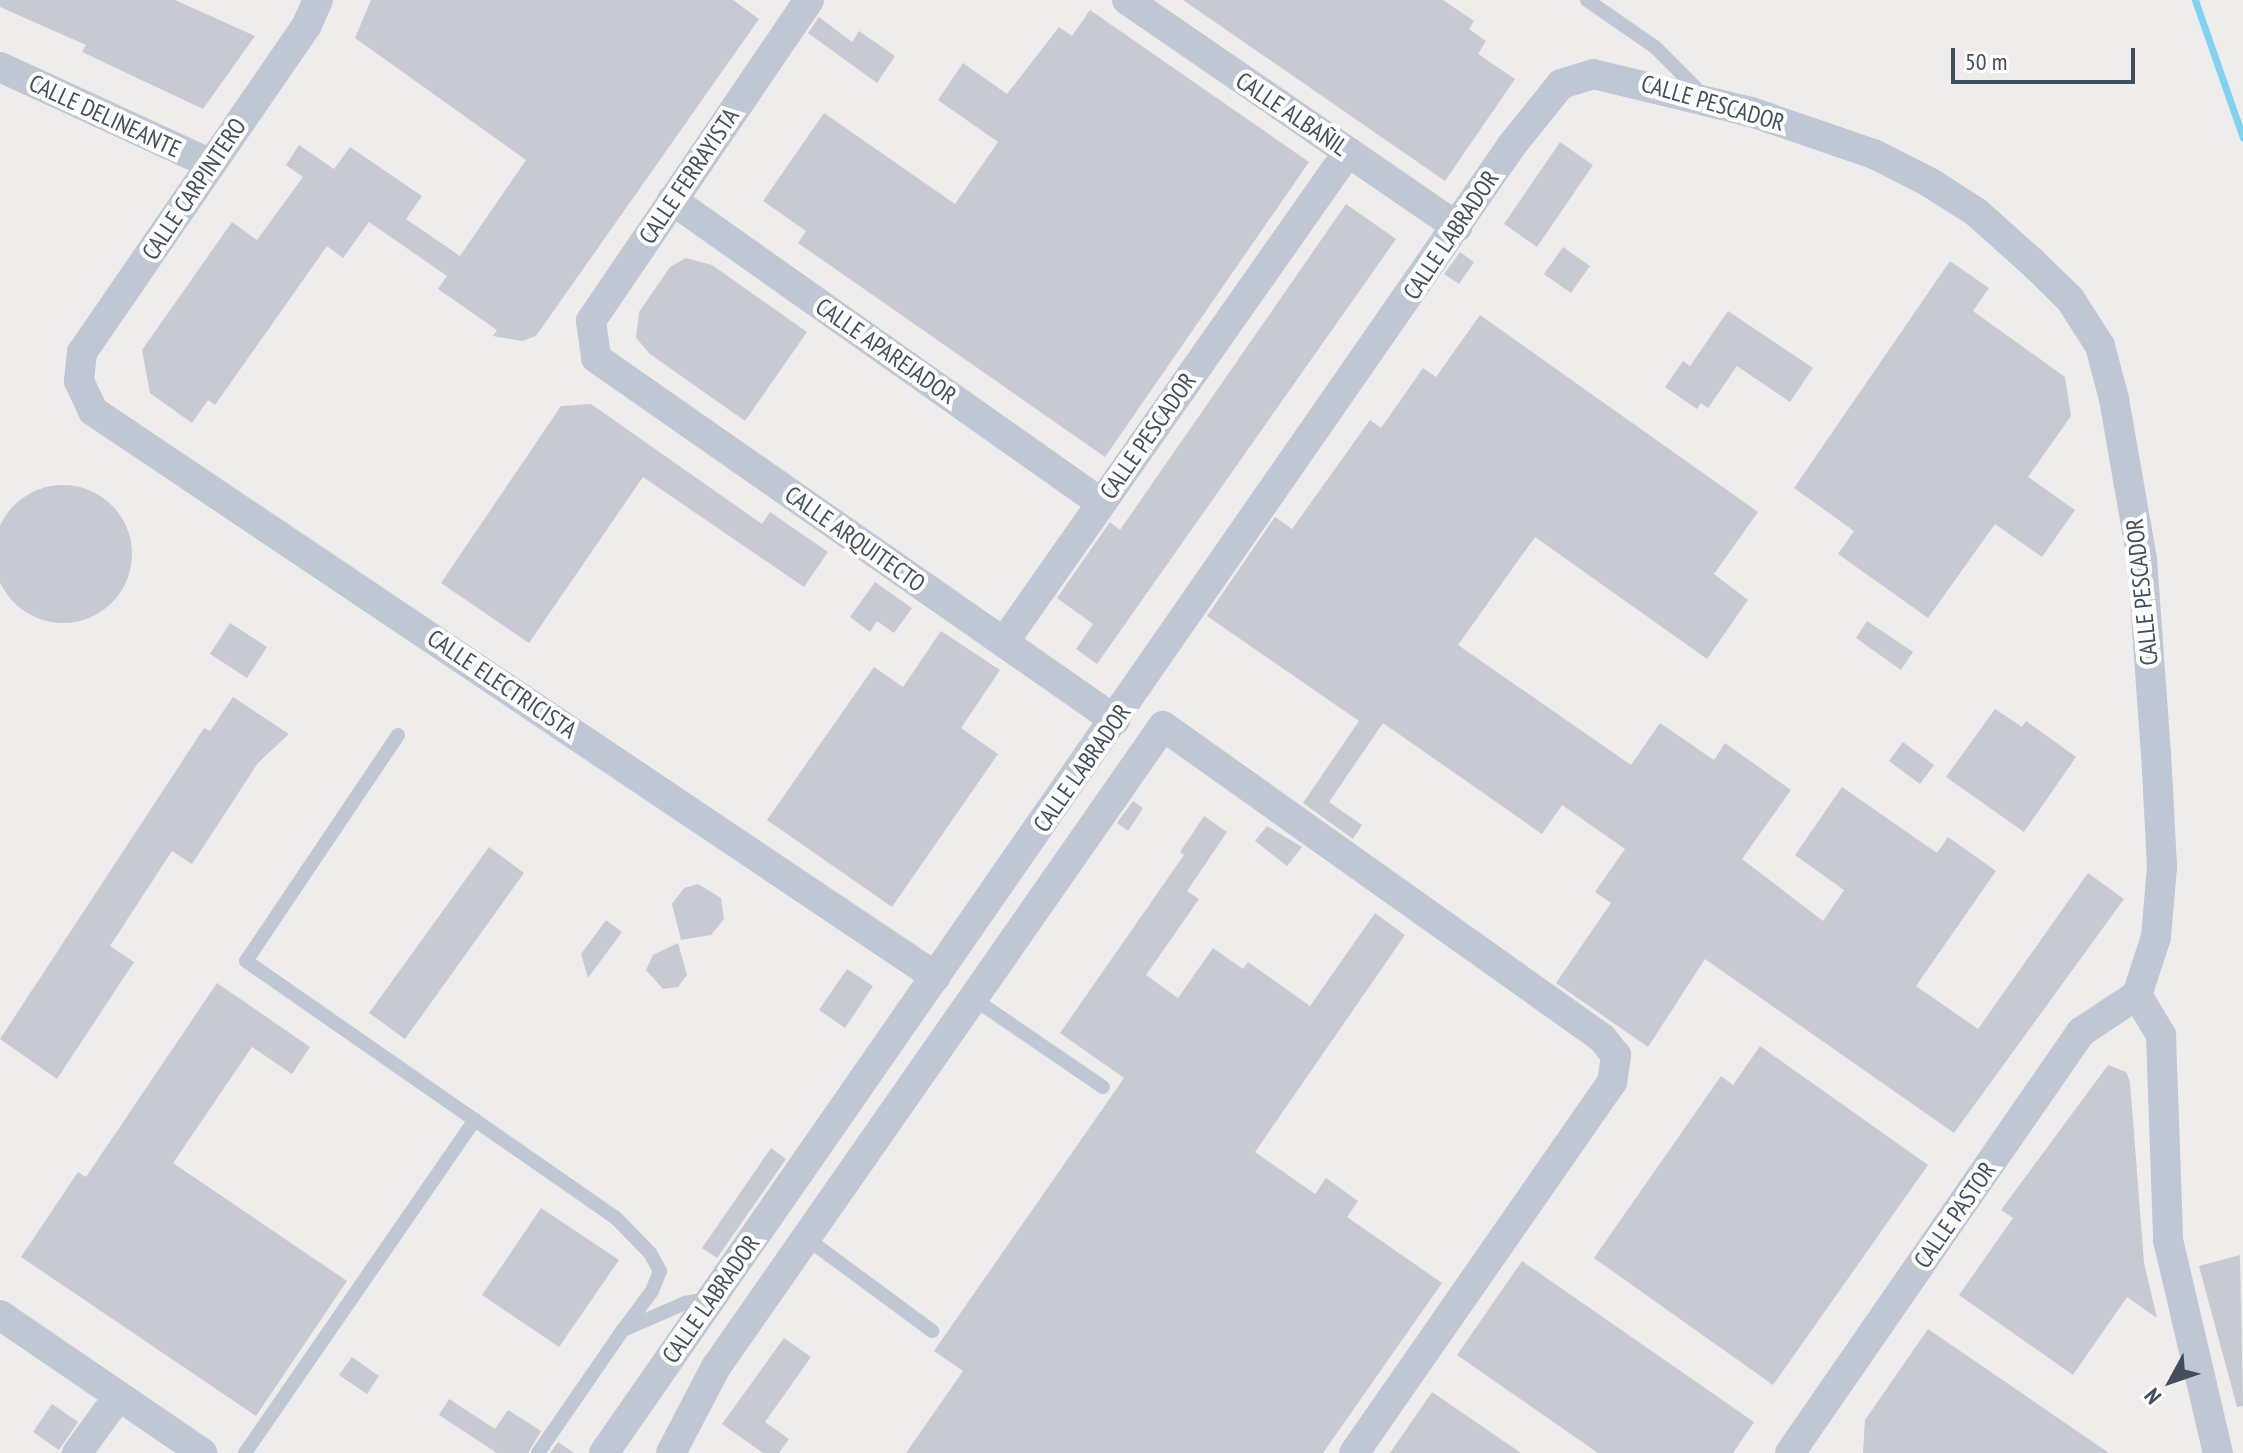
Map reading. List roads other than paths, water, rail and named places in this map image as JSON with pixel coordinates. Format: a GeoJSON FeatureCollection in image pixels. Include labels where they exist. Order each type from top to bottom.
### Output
{"type":"FeatureCollection","features":[{"type":"Feature","properties":{"kind":"street","name":"CALLE CARPINTERO"},"geometry":{"type":"LineString","coordinates":[[79,381],[82,352],[211,164],[318,0]]}},
{"type":"Feature","properties":{"kind":"street","name":"CALLE FERRAYISTA"},"geometry":{"type":"LineString","coordinates":[[596,358],[591,321],[809,0]]}},
{"type":"Feature","properties":{"kind":"street","name":"CALLE ALBAÑIL"},"geometry":{"type":"LineString","coordinates":[[1127,0],[1457,227]]}},
{"type":"Feature","properties":{"kind":"street","name":"CALLE DELINEANTE"},"geometry":{"type":"LineString","coordinates":[[0,67],[211,164]]}},
{"type":"Feature","properties":{"kind":"street","name":"CALLE PESCADOR"},"geometry":{"type":"LineString","coordinates":[[1561,84],[1593,74],[1628,79],[1874,154],[1976,212],[2070,299],[2100,346],[2114,399],[2142,559],[2156,752],[2161,881],[2156,937],[2137,995]]}},
{"type":"Feature","properties":{"kind":"street","name":"CALLE LABRADOR"},"geometry":{"type":"LineString","coordinates":[[604,1453],[1457,227],[1561,84]]}},
{"type":"Feature","properties":{"kind":"street","name":"CALLE PESCADOR"},"geometry":{"type":"LineString","coordinates":[[1004,642],[1348,152]]}},
{"type":"Feature","properties":{"kind":"street","name":"CALLE APAREJADOR"},"geometry":{"type":"LineString","coordinates":[[672,200],[1101,503]]}},
{"type":"Feature","properties":{"kind":"street","name":"CALLE ARQUITECTO"},"geometry":{"type":"LineString","coordinates":[[596,358],[1115,720]]}},
{"type":"Feature","properties":{"kind":"street","name":"CALLE ELECTRICISTA"},"geometry":{"type":"LineString","coordinates":[[79,381],[93,411],[936,977]]}},
{"type":"Feature","properties":{"kind":"street"},"geometry":{"type":"LineString","coordinates":[[678,1450],[716,1367],[1163,726],[1602,1038],[1616,1055],[1612,1082],[1354,1453]]}},
{"type":"Feature","properties":{"kind":"street","name":"CALLE PASTOR"},"geometry":{"type":"LineString","coordinates":[[1790,1453],[2081,1032],[2137,995]]}},
{"type":"Feature","properties":{"kind":"street"},"geometry":{"type":"LineString","coordinates":[[2137,995],[2161,1035],[2168,1240],[2218,1453]]}},
{"type":"Feature","properties":{"kind":"street"},"geometry":{"type":"LineString","coordinates":[[0,1315],[202,1453]]}},
{"type":"Feature","properties":{"kind":"street"},"geometry":{"type":"LineString","coordinates":[[77,1453],[118,1397]]}},
{"type":"Feature","properties":{"kind":"lane"},"geometry":{"type":"LineString","coordinates":[[1587,0],[1655,47],[1710,102]]}},
{"type":"Feature","properties":{"kind":"lane"},"geometry":{"type":"LineString","coordinates":[[398,735],[246,961],[615,1217],[650,1253],[660,1271],[652,1291],[538,1453]]}},
{"type":"Feature","properties":{"kind":"lane"},"geometry":{"type":"LineString","coordinates":[[974,999],[1103,1087]]}},
{"type":"Feature","properties":{"kind":"lane"},"geometry":{"type":"LineString","coordinates":[[245,1453],[475,1120]]}},
{"type":"Feature","properties":{"kind":"lane"},"geometry":{"type":"LineString","coordinates":[[806,1238],[932,1331]]}},
{"type":"Feature","properties":{"kind":"lane"},"geometry":{"type":"LineString","coordinates":[[623,1330],[685,1303],[711,1298]]}},
{"type":"Feature","properties":{"kind":"waterway"},"geometry":{"type":"LineString","coordinates":[[2195,0],[2243,138]]}}]}
